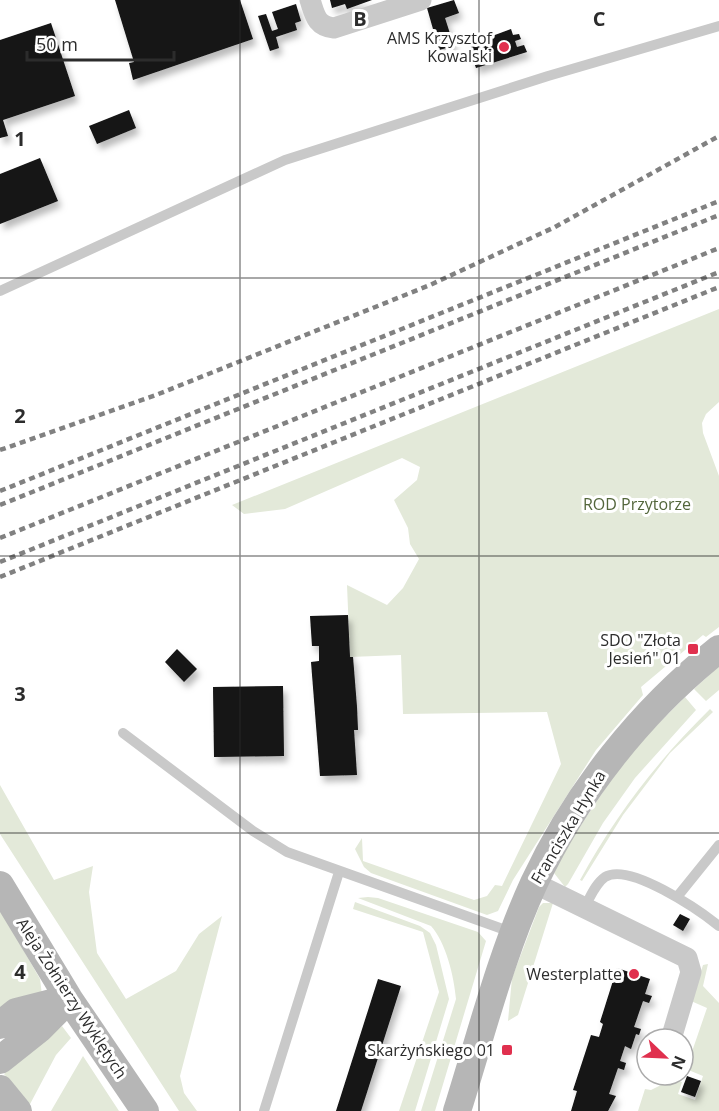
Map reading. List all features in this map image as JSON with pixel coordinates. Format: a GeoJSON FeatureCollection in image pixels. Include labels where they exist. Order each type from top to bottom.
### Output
{"type":"FeatureCollection","features":[{"type":"Feature","properties":{"kind":"street"},"geometry":{"type":"LineString","coordinates":[[310,0],[318,23],[323,27],[334,28],[416,1]]}},
{"type":"Feature","properties":{"kind":"street","name":"Franciszka Hynka"},"geometry":{"type":"LineString","coordinates":[[457,1111],[514,933],[534,883],[572,813],[603,767],[643,722],[719,649]]}},
{"type":"Feature","properties":{"kind":"street"},"geometry":{"type":"LineString","coordinates":[[534,883],[687,958],[691,972],[675,1027]]}},
{"type":"Feature","properties":{"kind":"street","name":"Aleja Żołnierzy Wyklętych"},"geometry":{"type":"LineString","coordinates":[[0,885],[69,999],[145,1111]]}},
{"type":"Feature","properties":{"kind":"street"},"geometry":{"type":"LineString","coordinates":[[0,1025],[16,1012],[69,999]]}},
{"type":"Feature","properties":{"kind":"street"},"geometry":{"type":"LineString","coordinates":[[0,1060],[39,1029],[69,999]]}},
{"type":"Feature","properties":{"kind":"street"},"geometry":{"type":"LineString","coordinates":[[0,1089],[18,1111]]}},
{"type":"Feature","properties":{"kind":"lane"},"geometry":{"type":"LineString","coordinates":[[0,291],[285,160],[548,76],[719,26]]}},
{"type":"Feature","properties":{"kind":"lane"},"geometry":{"type":"LineString","coordinates":[[123,733],[253,831],[287,852],[514,933]]}},
{"type":"Feature","properties":{"kind":"lane"},"geometry":{"type":"LineString","coordinates":[[677,897],[719,845]]}},
{"type":"Feature","properties":{"kind":"lane"},"geometry":{"type":"LineString","coordinates":[[264,1111],[339,872]]}},
{"type":"Feature","properties":{"kind":"lane"},"geometry":{"type":"LineString","coordinates":[[584,908],[602,880],[607,876],[620,874],[677,897],[719,926]]}},
{"type":"Feature","properties":{"kind":"green space","name":"ROD Przytorze"},"geometry":{"type":"Polygon","coordinates":[[[719,309],[719,402],[706,414],[702,423],[703,433],[719,476],[719,627],[706,637],[703,635],[641,687],[643,695],[596,750],[513,880],[498,911],[487,915],[371,873],[364,867],[355,849],[362,838],[363,861],[474,900],[487,896],[495,885],[502,886],[561,764],[547,712],[403,714],[401,655],[350,657],[347,585],[387,605],[403,588],[419,559],[410,544],[408,528],[394,500],[417,480],[420,467],[402,458],[285,509],[244,514],[232,505],[719,309]]]}},
{"type":"Feature","properties":{"kind":"green space"},"geometry":{"type":"Polygon","coordinates":[[[719,666],[719,690],[706,701],[694,689],[719,666]]]}},
{"type":"Feature","properties":{"kind":"green space"},"geometry":{"type":"Polygon","coordinates":[[[685,697],[696,710],[635,778],[603,823],[565,887],[554,873],[562,854],[628,754],[685,697]]]}},
{"type":"Feature","properties":{"kind":"green space"},"geometry":{"type":"Polygon","coordinates":[[[710,709],[713,712],[670,753],[623,815],[582,881],[580,880],[623,811],[655,769],[710,709]]]}},
{"type":"Feature","properties":{"kind":"green space"},"geometry":{"type":"Polygon","coordinates":[[[0,785],[54,880],[93,866],[89,892],[97,953],[126,999],[176,971],[199,934],[222,916],[180,1076],[184,1093],[197,1111],[179,1111],[0,834],[0,785]]]}},
{"type":"Feature","properties":{"kind":"green space"},"geometry":{"type":"Polygon","coordinates":[[[358,898],[378,898],[478,932],[486,941],[435,1111],[421,1111],[456,999],[448,960],[441,941],[431,926],[358,898]]]}},
{"type":"Feature","properties":{"kind":"green space"},"geometry":{"type":"Polygon","coordinates":[[[355,902],[420,926],[430,933],[436,945],[449,999],[415,1111],[399,1111],[439,992],[423,932],[353,909],[355,902]]]}},
{"type":"Feature","properties":{"kind":"green space"},"geometry":{"type":"Polygon","coordinates":[[[543,903],[553,903],[518,1015],[508,1021],[512,978],[539,907],[543,903]]]}},
{"type":"Feature","properties":{"kind":"green space"},"geometry":{"type":"Polygon","coordinates":[[[0,909],[40,979],[42,995],[0,1013],[0,909]]]}},
{"type":"Feature","properties":{"kind":"green space"},"geometry":{"type":"Polygon","coordinates":[[[708,964],[703,986],[719,1003],[719,1111],[638,1111],[645,1089],[680,1087],[678,1094],[695,1100],[703,1076],[695,1073],[695,1043],[707,1008],[691,1001],[703,965],[708,964]]]}},
{"type":"Feature","properties":{"kind":"green space"},"geometry":{"type":"Polygon","coordinates":[[[62,1026],[71,1038],[56,1055],[29,1106],[4,1074],[62,1026]]]}},
{"type":"Feature","properties":{"kind":"green space"},"geometry":{"type":"Polygon","coordinates":[[[83,1056],[119,1111],[51,1111],[83,1056]]]}},
{"type":"Feature","properties":{"kind":"building"},"geometry":{"type":"Polygon","coordinates":[[[115,0],[240,0],[253,39],[133,80],[129,63],[134,62],[115,0]]]}},
{"type":"Feature","properties":{"kind":"building"},"geometry":{"type":"Polygon","coordinates":[[[330,0],[372,0],[347,9],[345,4],[332,8],[330,0]]]}},
{"type":"Feature","properties":{"kind":"building"},"geometry":{"type":"Polygon","coordinates":[[[454,0],[459,13],[445,18],[454,46],[439,50],[427,8],[454,0]]]}},
{"type":"Feature","properties":{"kind":"building"},"geometry":{"type":"Polygon","coordinates":[[[296,4],[301,21],[295,23],[297,30],[276,37],[279,48],[270,51],[258,16],[266,14],[272,31],[278,29],[272,12],[296,4]]]}},
{"type":"Feature","properties":{"kind":"building"},"geometry":{"type":"Polygon","coordinates":[[[51,23],[75,96],[3,120],[8,136],[0,138],[0,40],[51,23]]]}},
{"type":"Feature","properties":{"kind":"building"},"geometry":{"type":"Polygon","coordinates":[[[511,29],[513,35],[519,34],[521,39],[515,41],[517,47],[524,45],[527,52],[476,68],[468,45],[511,29]]]}},
{"type":"Feature","properties":{"kind":"building"},"geometry":{"type":"Polygon","coordinates":[[[129,110],[136,128],[97,144],[89,126],[129,110]]]}},
{"type":"Feature","properties":{"kind":"building"},"geometry":{"type":"Polygon","coordinates":[[[40,158],[58,201],[0,224],[0,174],[40,158]]]}},
{"type":"Feature","properties":{"kind":"building"},"geometry":{"type":"Polygon","coordinates":[[[348,615],[350,657],[353,657],[357,707],[358,730],[354,730],[357,775],[320,776],[311,662],[319,661],[319,646],[312,646],[310,616],[348,615]]]}},
{"type":"Feature","properties":{"kind":"building"},"geometry":{"type":"Polygon","coordinates":[[[177,649],[197,669],[184,682],[165,662],[177,649]]]}},
{"type":"Feature","properties":{"kind":"building"},"geometry":{"type":"Polygon","coordinates":[[[283,686],[284,756],[214,757],[213,687],[283,686]]]}},
{"type":"Feature","properties":{"kind":"building"},"geometry":{"type":"Polygon","coordinates":[[[680,914],[690,919],[683,931],[673,925],[680,914]]]}},
{"type":"Feature","properties":{"kind":"building"},"geometry":{"type":"Polygon","coordinates":[[[617,968],[650,979],[645,994],[652,996],[649,1003],[643,1001],[634,1027],[635,1037],[631,1049],[625,1046],[620,1061],[626,1063],[624,1070],[618,1068],[609,1094],[616,1096],[608,1111],[571,1111],[577,1091],[573,1090],[591,1035],[599,1037],[603,1024],[600,1022],[617,968]]]}},
{"type":"Feature","properties":{"kind":"building"},"geometry":{"type":"Polygon","coordinates":[[[378,979],[401,986],[361,1111],[336,1111],[378,979]]]}},
{"type":"Feature","properties":{"kind":"building"},"geometry":{"type":"Polygon","coordinates":[[[695,1079],[701,1081],[695,1097],[681,1092],[683,1087],[695,1087],[695,1079]]]}},
{"type":"Feature","properties":{"kind":"railway"},"geometry":{"type":"LineString","coordinates":[[0,450],[156,395],[430,285],[555,227],[719,136]]}},
{"type":"Feature","properties":{"kind":"railway"},"geometry":{"type":"LineString","coordinates":[[0,491],[719,201]]}},
{"type":"Feature","properties":{"kind":"railway"},"geometry":{"type":"LineString","coordinates":[[0,505],[719,215]]}},
{"type":"Feature","properties":{"kind":"railway"},"geometry":{"type":"LineString","coordinates":[[0,538],[719,248]]}},
{"type":"Feature","properties":{"kind":"railway"},"geometry":{"type":"LineString","coordinates":[[0,562],[719,272]]}},
{"type":"Feature","properties":{"kind":"railway"},"geometry":{"type":"LineString","coordinates":[[0,577],[719,287]]}},
{"type":"Feature","properties":{"kind":"place","name":"AMS Krzysztof Kowalski"},"geometry":{"type":"Point","coordinates":[504,47]}},
{"type":"Feature","properties":{"kind":"place","name":"SDO \"Złota Jesień\" 01"},"geometry":{"type":"Point","coordinates":[693,649]}},
{"type":"Feature","properties":{"kind":"place","name":"Westerplatte"},"geometry":{"type":"Point","coordinates":[634,974]}},
{"type":"Feature","properties":{"kind":"place","name":"Skarżyńskiego 01"},"geometry":{"type":"Point","coordinates":[507,1050]}}]}
